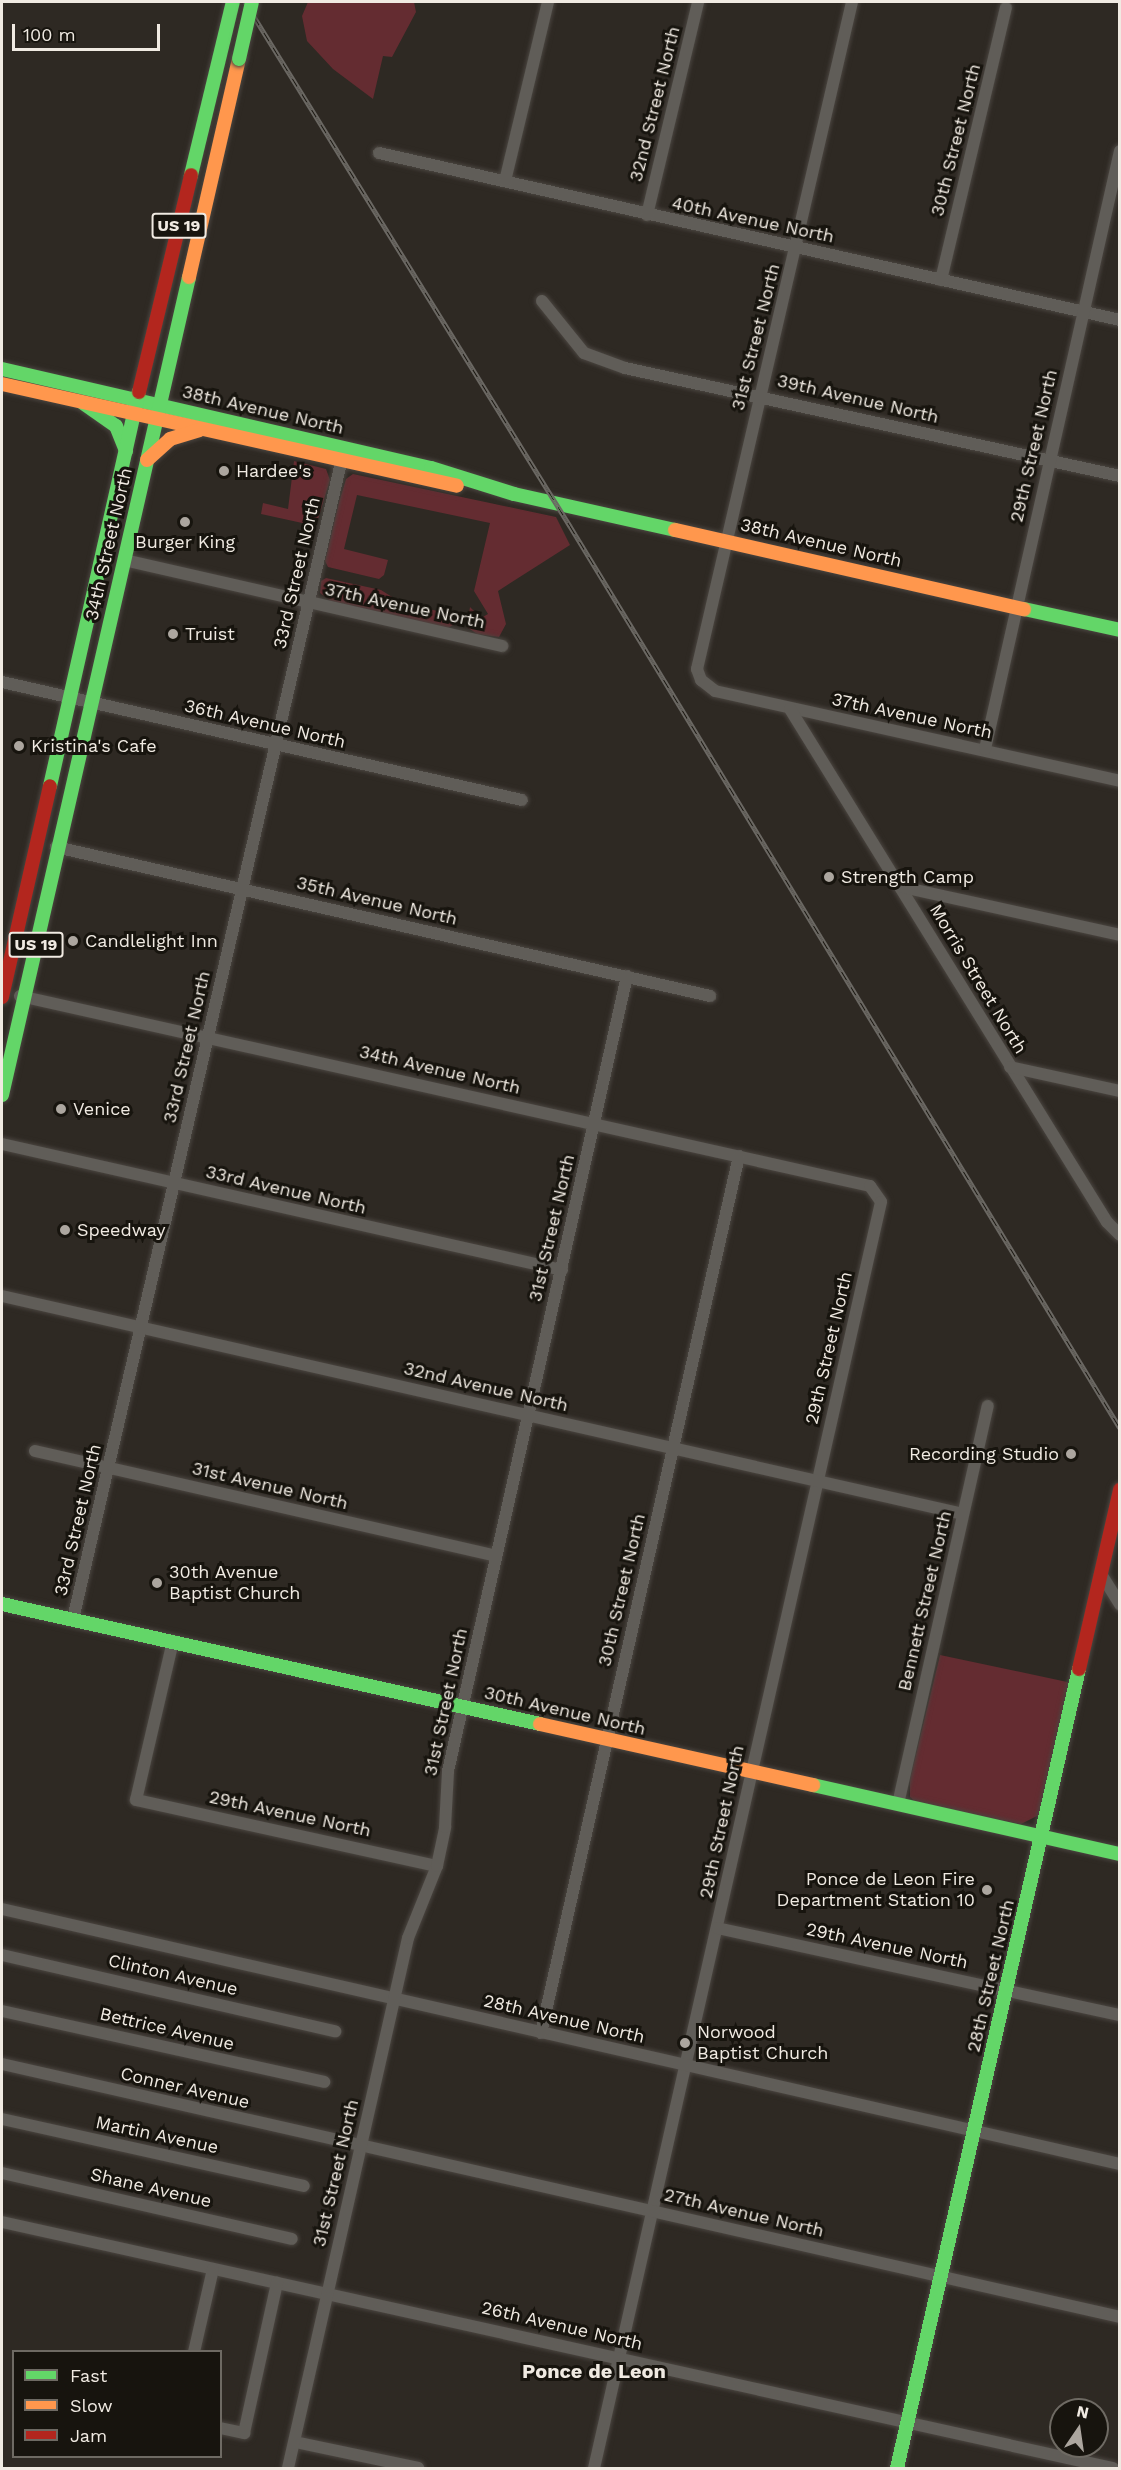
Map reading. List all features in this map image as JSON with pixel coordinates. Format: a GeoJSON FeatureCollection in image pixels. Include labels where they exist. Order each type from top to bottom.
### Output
{"type":"FeatureCollection","features":[{"type":"Feature","properties":{"kind":"main road","name":"34th Street North"},"geometry":{"type":"LineString","coordinates":[[2,993],[137,400],[233,2]]}},
{"type":"Feature","properties":{"kind":"main road","name":"34th Street North"},"geometry":{"type":"LineString","coordinates":[[2,1095],[252,2]]}},
{"type":"Feature","properties":{"kind":"main road","name":"38th Avenue North"},"geometry":{"type":"LineString","coordinates":[[2,369],[159,404],[342,455]]}},
{"type":"Feature","properties":{"kind":"main road","name":"38th Avenue North"},"geometry":{"type":"LineString","coordinates":[[2,384],[200,430],[431,468],[514,494],[1119,630]]}},
{"type":"Feature","properties":{"kind":"main road"},"geometry":{"type":"LineString","coordinates":[[83,403],[116,426],[126,451]]}},
{"type":"Feature","properties":{"kind":"main road"},"geometry":{"type":"LineString","coordinates":[[147,460],[170,439],[200,430]]}},
{"type":"Feature","properties":{"kind":"main road"},"geometry":{"type":"LineString","coordinates":[[103,554],[111,574],[107,609],[111,617]]}},
{"type":"Feature","properties":{"kind":"main road","name":"28th Street North"},"geometry":{"type":"LineString","coordinates":[[897,2469],[1119,1490]]}},
{"type":"Feature","properties":{"kind":"main road","name":"30th Avenue North"},"geometry":{"type":"LineString","coordinates":[[2,1604],[1119,1854]]}},
{"type":"Feature","properties":{"kind":"street"},"geometry":{"type":"LineString","coordinates":[[505,182],[548,2]]}},
{"type":"Feature","properties":{"kind":"street","name":"32nd Street North"},"geometry":{"type":"LineString","coordinates":[[647,215],[698,2]]}},
{"type":"Feature","properties":{"kind":"street","name":"31st Street North"},"geometry":{"type":"LineString","coordinates":[[701,680],[698,658],[852,2]]}},
{"type":"Feature","properties":{"kind":"street","name":"30th Street North"},"geometry":{"type":"LineString","coordinates":[[940,280],[1006,8]]}},
{"type":"Feature","properties":{"kind":"street","name":"29th Street North"},"geometry":{"type":"LineString","coordinates":[[985,749],[1083,312],[1118,168],[1119,151]]}},
{"type":"Feature","properties":{"kind":"street","name":"40th Avenue North"},"geometry":{"type":"LineString","coordinates":[[379,153],[1119,320]]}},
{"type":"Feature","properties":{"kind":"street","name":"39th Avenue North"},"geometry":{"type":"LineString","coordinates":[[542,301],[584,353],[625,368],[759,395],[1119,476]]}},
{"type":"Feature","properties":{"kind":"street","name":"33rd Street North"},"geometry":{"type":"LineString","coordinates":[[73,1619],[342,455]]}},
{"type":"Feature","properties":{"kind":"street","name":"37th Avenue North"},"geometry":{"type":"LineString","coordinates":[[124,560],[502,646]]}},
{"type":"Feature","properties":{"kind":"street","name":"37th Avenue North"},"geometry":{"type":"LineString","coordinates":[[701,680],[715,691],[790,709],[985,749],[1119,781]]}},
{"type":"Feature","properties":{"kind":"street","name":"36th Avenue North"},"geometry":{"type":"LineString","coordinates":[[2,682],[522,800]]}},
{"type":"Feature","properties":{"kind":"street","name":"Morris Street North"},"geometry":{"type":"LineString","coordinates":[[790,709],[902,887],[1010,1067],[1107,1222],[1119,1235]]}},
{"type":"Feature","properties":{"kind":"street","name":"35th Avenue North"},"geometry":{"type":"LineString","coordinates":[[37,843],[710,996]]}},
{"type":"Feature","properties":{"kind":"street"},"geometry":{"type":"LineString","coordinates":[[902,887],[1119,935]]}},
{"type":"Feature","properties":{"kind":"street","name":"31st Street North"},"geometry":{"type":"LineString","coordinates":[[288,2469],[408,1938],[437,1866],[445,1827],[448,1771],[627,976]]}},
{"type":"Feature","properties":{"kind":"street","name":"34th Avenue North"},"geometry":{"type":"LineString","coordinates":[[2,993],[208,1036],[870,1186]]}},
{"type":"Feature","properties":{"kind":"street"},"geometry":{"type":"LineString","coordinates":[[1010,1067],[1119,1091]]}},
{"type":"Feature","properties":{"kind":"street","name":"33rd Avenue North"},"geometry":{"type":"LineString","coordinates":[[2,1144],[562,1270]]}},
{"type":"Feature","properties":{"kind":"street","name":"30th Street North"},"geometry":{"type":"LineString","coordinates":[[540,2032],[739,1156]]}},
{"type":"Feature","properties":{"kind":"street","name":"29th Street North"},"geometry":{"type":"LineString","coordinates":[[594,2469],[881,1202],[870,1186]]}},
{"type":"Feature","properties":{"kind":"street","name":"32nd Avenue North"},"geometry":{"type":"LineString","coordinates":[[2,1296],[963,1514]]}},
{"type":"Feature","properties":{"kind":"street","name":"Bennett Street North"},"geometry":{"type":"LineString","coordinates":[[897,1804],[988,1406]]}},
{"type":"Feature","properties":{"kind":"street","name":"31st Avenue North"},"geometry":{"type":"LineString","coordinates":[[35,1451],[496,1556]]}},
{"type":"Feature","properties":{"kind":"street"},"geometry":{"type":"LineString","coordinates":[[1101,1574],[1119,1604]]}},
{"type":"Feature","properties":{"kind":"street","name":"29th Avenue North"},"geometry":{"type":"LineString","coordinates":[[173,1641],[136,1800],[437,1866]]}},
{"type":"Feature","properties":{"kind":"street","name":"28th Avenue North"},"geometry":{"type":"LineString","coordinates":[[2,1909],[1119,2164]]}},
{"type":"Feature","properties":{"kind":"street","name":"29th Avenue North"},"geometry":{"type":"LineString","coordinates":[[717,1928],[1119,2015]]}},
{"type":"Feature","properties":{"kind":"street","name":"Clinton Avenue"},"geometry":{"type":"LineString","coordinates":[[2,1955],[336,2031]]}},
{"type":"Feature","properties":{"kind":"street","name":"Bettrice Avenue"},"geometry":{"type":"LineString","coordinates":[[2,2011],[324,2082]]}},
{"type":"Feature","properties":{"kind":"street","name":"Conner Avenue"},"geometry":{"type":"LineString","coordinates":[[2,2064],[361,2145]]}},
{"type":"Feature","properties":{"kind":"street","name":"Martin Avenue"},"geometry":{"type":"LineString","coordinates":[[2,2119],[304,2186]]}},
{"type":"Feature","properties":{"kind":"street","name":"27th Avenue North"},"geometry":{"type":"LineString","coordinates":[[361,2145],[1119,2317]]}},
{"type":"Feature","properties":{"kind":"street","name":"Shane Avenue"},"geometry":{"type":"LineString","coordinates":[[2,2173],[292,2239]]}},
{"type":"Feature","properties":{"kind":"street","name":"26th Avenue North"},"geometry":{"type":"LineString","coordinates":[[2,2222],[277,2283],[327,2291],[1113,2469]]}},
{"type":"Feature","properties":{"kind":"street"},"geometry":{"type":"LineString","coordinates":[[194,2350],[213,2269]]}},
{"type":"Feature","properties":{"kind":"street"},"geometry":{"type":"LineString","coordinates":[[222,2428],[244,2433],[277,2283]]}},
{"type":"Feature","properties":{"kind":"street"},"geometry":{"type":"LineString","coordinates":[[295,2442],[418,2469]]}},
{"type":"Feature","properties":{"kind":"shaded area"},"geometry":{"type":"Polygon","coordinates":[[[308,2],[414,2],[416,12],[392,57],[383,56],[373,99],[333,69],[307,41],[302,16],[308,2]]]}},
{"type":"Feature","properties":{"kind":"shaded area"},"geometry":{"type":"Polygon","coordinates":[[[294,461],[326,469],[330,480],[316,526],[261,514],[263,503],[288,509],[294,461]]]}},
{"type":"Feature","properties":{"kind":"shaded area"},"geometry":{"type":"Polygon","coordinates":[[[353,474],[556,517],[570,545],[498,591],[506,624],[499,637],[477,634],[467,627],[470,607],[481,618],[488,614],[474,591],[490,523],[357,495],[344,549],[388,560],[384,575],[379,579],[328,567],[325,561],[339,502],[346,479],[353,474]]]}},
{"type":"Feature","properties":{"kind":"shaded area"},"geometry":{"type":"Polygon","coordinates":[[[326,578],[381,590],[400,602],[454,615],[456,623],[448,628],[331,601],[320,593],[321,581],[326,578]]]}},
{"type":"Feature","properties":{"kind":"shaded area"},"geometry":{"type":"Polygon","coordinates":[[[940,1655],[1072,1683],[1039,1815],[1021,1824],[917,1803],[910,1797],[910,1779],[940,1655]]]}},
{"type":"Feature","properties":{"kind":"railway"},"geometry":{"type":"LineString","coordinates":[[245,2],[570,526],[1120,1428]]}},
{"type":"Feature","properties":{"kind":"traffic: fast"},"geometry":{"type":"LineString","coordinates":[[191,175],[233,2]]}},
{"type":"Feature","properties":{"kind":"traffic: fast"},"geometry":{"type":"LineString","coordinates":[[239,59],[252,2]]}},
{"type":"Feature","properties":{"kind":"traffic: fast"},"geometry":{"type":"LineString","coordinates":[[2,1095],[189,277]]}},
{"type":"Feature","properties":{"kind":"traffic: fast"},"geometry":{"type":"LineString","coordinates":[[2,369],[431,468],[514,494],[675,530]]}},
{"type":"Feature","properties":{"kind":"traffic: fast"},"geometry":{"type":"LineString","coordinates":[[50,786],[139,392]]}},
{"type":"Feature","properties":{"kind":"traffic: fast"},"geometry":{"type":"LineString","coordinates":[[83,403],[116,426],[126,451]]}},
{"type":"Feature","properties":{"kind":"traffic: fast"},"geometry":{"type":"LineString","coordinates":[[1024,609],[1120,630]]}},
{"type":"Feature","properties":{"kind":"traffic: fast"},"geometry":{"type":"LineString","coordinates":[[2,1604],[540,1724]]}},
{"type":"Feature","properties":{"kind":"traffic: fast"},"geometry":{"type":"LineString","coordinates":[[897,2468],[1079,1669]]}},
{"type":"Feature","properties":{"kind":"traffic: fast"},"geometry":{"type":"LineString","coordinates":[[813,1785],[1120,1854]]}},
{"type":"Feature","properties":{"kind":"traffic: slow"},"geometry":{"type":"LineString","coordinates":[[189,277],[239,59]]}},
{"type":"Feature","properties":{"kind":"traffic: slow"},"geometry":{"type":"LineString","coordinates":[[2,384],[457,486]]}},
{"type":"Feature","properties":{"kind":"traffic: slow"},"geometry":{"type":"LineString","coordinates":[[147,460],[170,439],[200,430]]}},
{"type":"Feature","properties":{"kind":"traffic: slow"},"geometry":{"type":"LineString","coordinates":[[675,530],[1024,609]]}},
{"type":"Feature","properties":{"kind":"traffic: slow"},"geometry":{"type":"LineString","coordinates":[[540,1724],[813,1785]]}},
{"type":"Feature","properties":{"kind":"traffic: jam"},"geometry":{"type":"LineString","coordinates":[[139,392],[191,175]]}},
{"type":"Feature","properties":{"kind":"traffic: jam"},"geometry":{"type":"LineString","coordinates":[[2,997],[50,786]]}},
{"type":"Feature","properties":{"kind":"traffic: jam"},"geometry":{"type":"LineString","coordinates":[[1079,1669],[1120,1490]]}},
{"type":"Feature","properties":{"kind":"place","name":"Hardee's"},"geometry":{"type":"Point","coordinates":[224,471]}},
{"type":"Feature","properties":{"kind":"place","name":"Burger King"},"geometry":{"type":"Point","coordinates":[185,522]}},
{"type":"Feature","properties":{"kind":"place","name":"Truist"},"geometry":{"type":"Point","coordinates":[173,634]}},
{"type":"Feature","properties":{"kind":"place","name":"Kristina's Cafe"},"geometry":{"type":"Point","coordinates":[19,746]}},
{"type":"Feature","properties":{"kind":"place","name":"Strength Camp"},"geometry":{"type":"Point","coordinates":[829,877]}},
{"type":"Feature","properties":{"kind":"place","name":"Candlelight Inn"},"geometry":{"type":"Point","coordinates":[73,941]}},
{"type":"Feature","properties":{"kind":"place","name":"Venice"},"geometry":{"type":"Point","coordinates":[61,1109]}},
{"type":"Feature","properties":{"kind":"place","name":"Speedway"},"geometry":{"type":"Point","coordinates":[65,1230]}},
{"type":"Feature","properties":{"kind":"place","name":"Recording Studio"},"geometry":{"type":"Point","coordinates":[1071,1454]}},
{"type":"Feature","properties":{"kind":"place","name":"30th Avenue Baptist Church"},"geometry":{"type":"Point","coordinates":[157,1583]}},
{"type":"Feature","properties":{"kind":"place","name":"Ponce de Leon Fire Department Station 10"},"geometry":{"type":"Point","coordinates":[987,1890]}},
{"type":"Feature","properties":{"kind":"place","name":"Norwood Baptist Church"},"geometry":{"type":"Point","coordinates":[685,2043]}},
{"type":"Feature","properties":{"kind":"district","name":"Ponce de Leon"},"geometry":{"type":"Point","coordinates":[594,2371]}}]}
